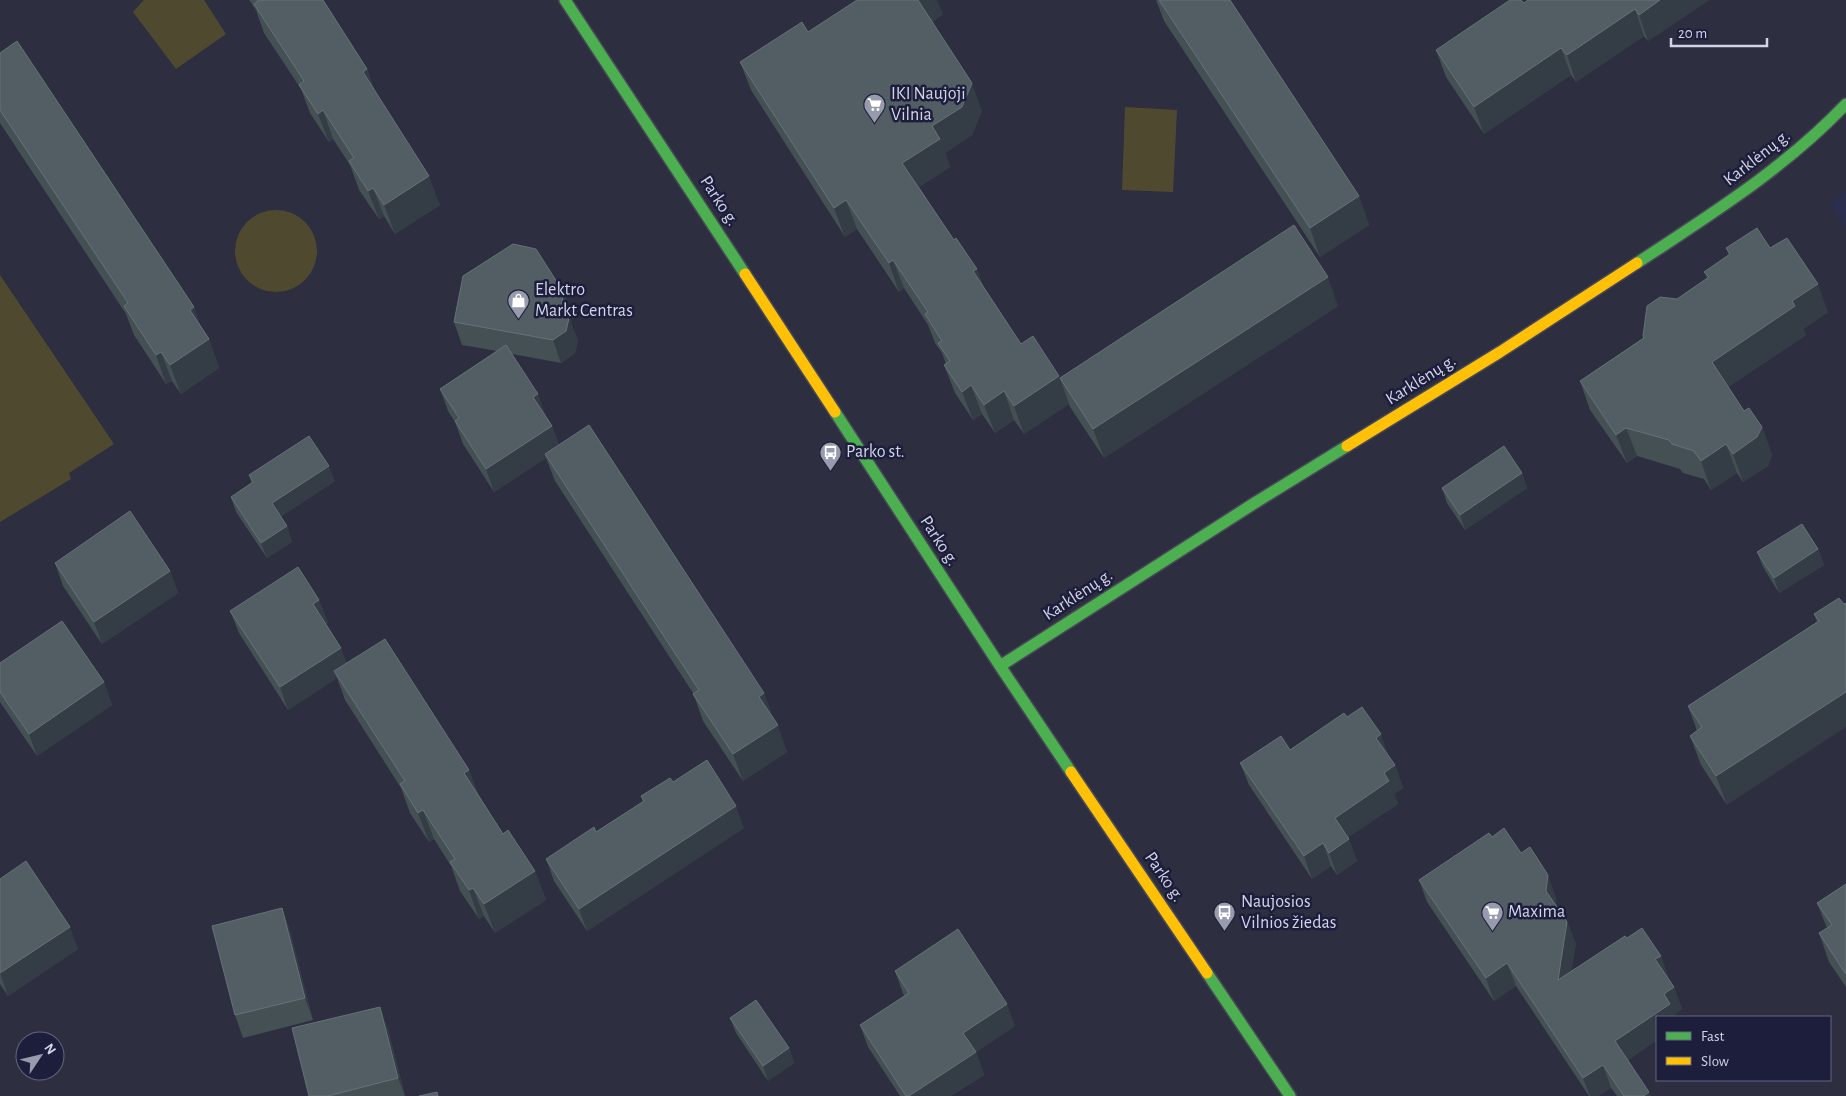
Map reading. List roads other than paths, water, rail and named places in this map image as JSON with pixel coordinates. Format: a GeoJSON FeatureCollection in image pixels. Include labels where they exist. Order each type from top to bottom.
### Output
{"type":"FeatureCollection","features":[{"type":"Feature","properties":{"kind":"main road","name":"Parko g."},"geometry":{"type":"LineString","coordinates":[[565,0],[627,92],[1000,666],[1290,1096]]}},
{"type":"Feature","properties":{"kind":"main road","name":"Karklėnų g."},"geometry":{"type":"LineString","coordinates":[[1000,666],[1253,504],[1500,352],[1726,205],[1776,169],[1830,122],[1846,104]]}},
{"type":"Feature","properties":{"kind":"place","name":"IKI Naujoji Vilnia"},"geometry":{"type":"Point","coordinates":[875,123]}},
{"type":"Feature","properties":{"kind":"place","name":"Elektro Markt Centras"},"geometry":{"type":"Point","coordinates":[519,319]}},
{"type":"Feature","properties":{"kind":"place","name":"Parko st."},"geometry":{"type":"Point","coordinates":[830,471]}},
{"type":"Feature","properties":{"kind":"place","name":"Naujosios Vilnios žiedas"},"geometry":{"type":"Point","coordinates":[1225,931]}},
{"type":"Feature","properties":{"kind":"place","name":"Maxima"},"geometry":{"type":"Point","coordinates":[1492,931]}}]}
